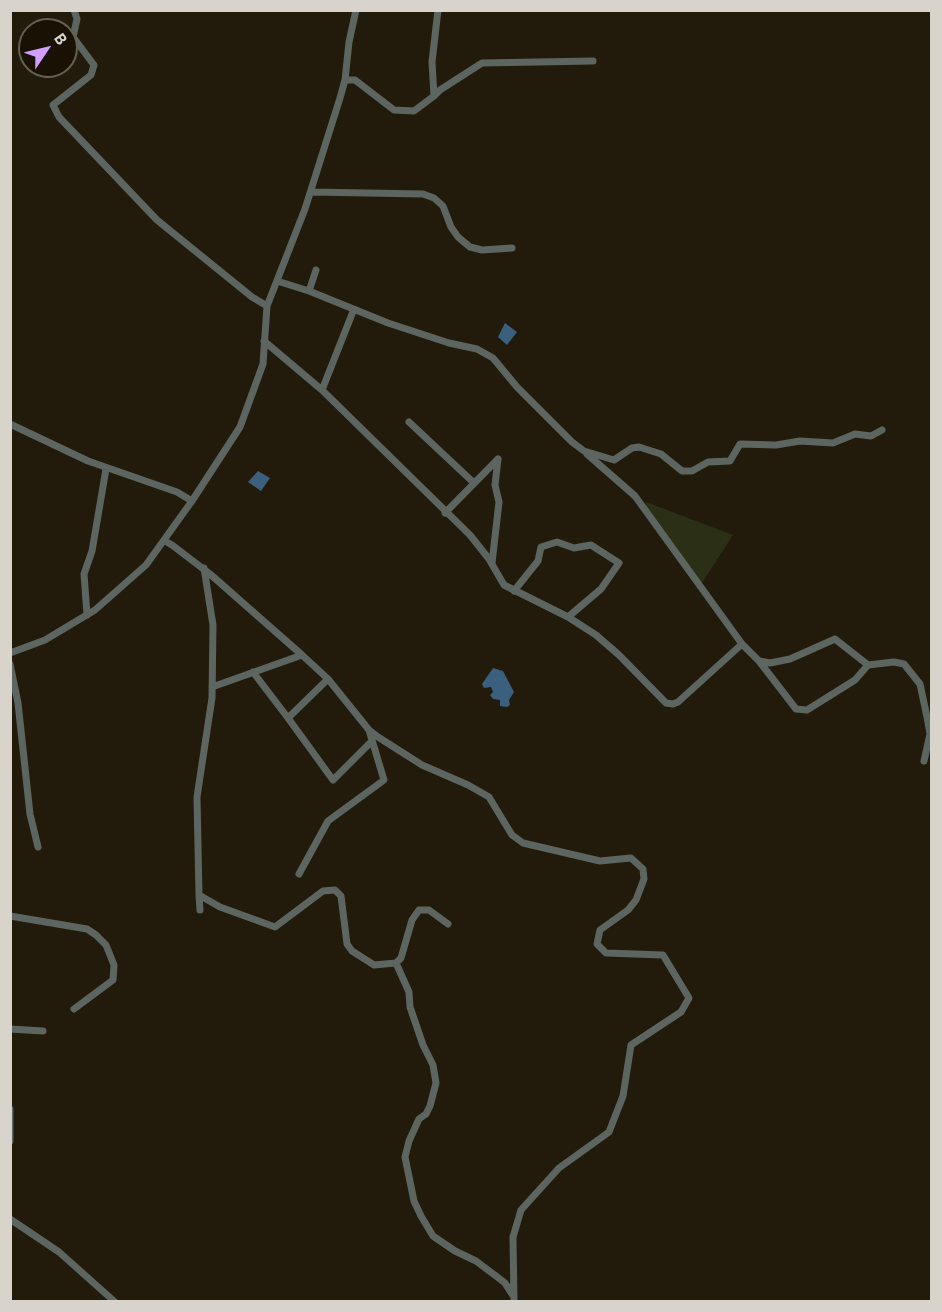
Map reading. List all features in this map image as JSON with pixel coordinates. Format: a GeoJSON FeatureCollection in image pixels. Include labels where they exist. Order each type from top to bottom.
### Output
{"type":"FeatureCollection","features":[{"type":"Feature","properties":{"kind":"street"},"geometry":{"type":"LineString","coordinates":[[74,10],[77,19],[74,37],[94,65],[92,75],[53,105],[59,117],[157,220],[252,297],[267,306]]}},
{"type":"Feature","properties":{"kind":"street"},"geometry":{"type":"LineString","coordinates":[[10,653],[45,640],[87,615],[108,600],[146,565],[192,501],[245,418],[262,370],[267,306],[311,192],[345,80],[349,42],[356,10]]}},
{"type":"Feature","properties":{"kind":"street"},"geometry":{"type":"LineString","coordinates":[[434,96],[432,62],[438,10]]}},
{"type":"Feature","properties":{"kind":"street"},"geometry":{"type":"LineString","coordinates":[[345,80],[355,80],[394,110],[414,111],[440,90],[482,63],[592,61]]}},
{"type":"Feature","properties":{"kind":"street"},"geometry":{"type":"LineString","coordinates":[[311,192],[423,195],[434,198],[443,206],[451,227],[458,237],[470,247],[482,250],[512,248]]}},
{"type":"Feature","properties":{"kind":"street"},"geometry":{"type":"LineString","coordinates":[[309,291],[316,270]]}},
{"type":"Feature","properties":{"kind":"street"},"geometry":{"type":"LineString","coordinates":[[277,281],[309,291],[388,323],[449,343],[477,349],[493,358],[517,387],[572,442],[635,496],[742,644],[759,661],[796,708],[807,710],[855,680],[868,665],[894,662],[904,664],[920,684],[930,734],[924,761]]}},
{"type":"Feature","properties":{"kind":"street"},"geometry":{"type":"LineString","coordinates":[[322,390],[354,309]]}},
{"type":"Feature","properties":{"kind":"street"},"geometry":{"type":"LineString","coordinates":[[264,341],[322,390],[470,535],[504,585],[568,617],[603,640],[670,704],[678,702],[742,644]]}},
{"type":"Feature","properties":{"kind":"street"},"geometry":{"type":"LineString","coordinates":[[409,422],[474,483]]}},
{"type":"Feature","properties":{"kind":"street"},"geometry":{"type":"LineString","coordinates":[[10,424],[106,469],[177,492],[192,501]]}},
{"type":"Feature","properties":{"kind":"street"},"geometry":{"type":"LineString","coordinates":[[584,451],[614,460],[632,448],[639,447],[661,454],[682,471],[692,471],[708,462],[730,461],[740,444],[776,445],[800,441],[833,443],[855,434],[870,436],[882,430]]}},
{"type":"Feature","properties":{"kind":"street"},"geometry":{"type":"LineString","coordinates":[[445,513],[498,459],[495,485],[499,501],[492,566]]}},
{"type":"Feature","properties":{"kind":"street"},"geometry":{"type":"LineString","coordinates":[[87,615],[84,574],[93,551],[106,469]]}},
{"type":"Feature","properties":{"kind":"street"},"geometry":{"type":"LineString","coordinates":[[165,541],[204,568],[328,679],[369,730],[422,765],[489,797],[512,835],[524,843],[600,861],[631,858],[643,869],[644,879],[636,900],[628,910],[600,930],[597,944],[606,953],[663,955],[689,998],[681,1012],[631,1045],[624,1096],[609,1131],[559,1168],[521,1210],[513,1237],[514,1299]]}},
{"type":"Feature","properties":{"kind":"street"},"geometry":{"type":"LineString","coordinates":[[514,591],[538,561],[540,547],[557,542],[574,548],[591,544],[619,563],[601,589],[568,617]]}},
{"type":"Feature","properties":{"kind":"street"},"geometry":{"type":"LineString","coordinates":[[200,910],[197,797],[212,687],[213,625],[204,568]]}},
{"type":"Feature","properties":{"kind":"street"},"geometry":{"type":"LineString","coordinates":[[759,661],[770,663],[790,658],[835,639],[868,665]]}},
{"type":"Feature","properties":{"kind":"street"},"geometry":{"type":"LineString","coordinates":[[212,687],[302,655]]}},
{"type":"Feature","properties":{"kind":"street"},"geometry":{"type":"LineString","coordinates":[[10,664],[18,703],[30,814],[38,847]]}},
{"type":"Feature","properties":{"kind":"street"},"geometry":{"type":"LineString","coordinates":[[253,672],[333,780],[372,741]]}},
{"type":"Feature","properties":{"kind":"street"},"geometry":{"type":"LineString","coordinates":[[288,718],[328,679]]}},
{"type":"Feature","properties":{"kind":"street"},"geometry":{"type":"LineString","coordinates":[[299,874],[328,821],[384,780],[369,730]]}},
{"type":"Feature","properties":{"kind":"street"},"geometry":{"type":"LineString","coordinates":[[199,896],[220,907],[275,927],[323,891],[335,890],[341,896],[347,945],[352,951],[374,965],[396,963],[401,958],[412,920],[419,910],[429,910],[448,924]]}},
{"type":"Feature","properties":{"kind":"street"},"geometry":{"type":"LineString","coordinates":[[10,916],[87,929],[96,934],[106,945],[114,965],[112,980],[74,1009]]}},
{"type":"Feature","properties":{"kind":"street"},"geometry":{"type":"LineString","coordinates":[[396,963],[409,992],[410,1007],[423,1045],[433,1065],[436,1083],[430,1106],[426,1114],[419,1119],[405,1157],[414,1201],[433,1236],[455,1251],[476,1261],[505,1283],[514,1299]]}},
{"type":"Feature","properties":{"kind":"street"},"geometry":{"type":"LineString","coordinates":[[10,1029],[43,1031]]}},
{"type":"Feature","properties":{"kind":"street"},"geometry":{"type":"LineString","coordinates":[[10,1109],[10,1141]]}},
{"type":"Feature","properties":{"kind":"street"},"geometry":{"type":"LineString","coordinates":[[10,1219],[59,1252],[115,1302]]}},
{"type":"Feature","properties":{"kind":"green space"},"geometry":{"type":"Polygon","coordinates":[[[646,502],[733,535],[702,583],[691,572],[646,508],[646,502]]]}},
{"type":"Feature","properties":{"kind":"water"},"geometry":{"type":"Polygon","coordinates":[[[505,323],[517,332],[507,345],[498,337],[505,323]]]}},
{"type":"Feature","properties":{"kind":"water"},"geometry":{"type":"Polygon","coordinates":[[[258,471],[270,478],[261,491],[248,482],[258,471]]]}},
{"type":"Feature","properties":{"kind":"water"},"geometry":{"type":"Polygon","coordinates":[[[493,668],[503,671],[514,692],[509,700],[510,705],[507,707],[500,706],[500,700],[493,699],[490,695],[493,692],[491,687],[484,688],[482,684],[493,668]]]}}]}
